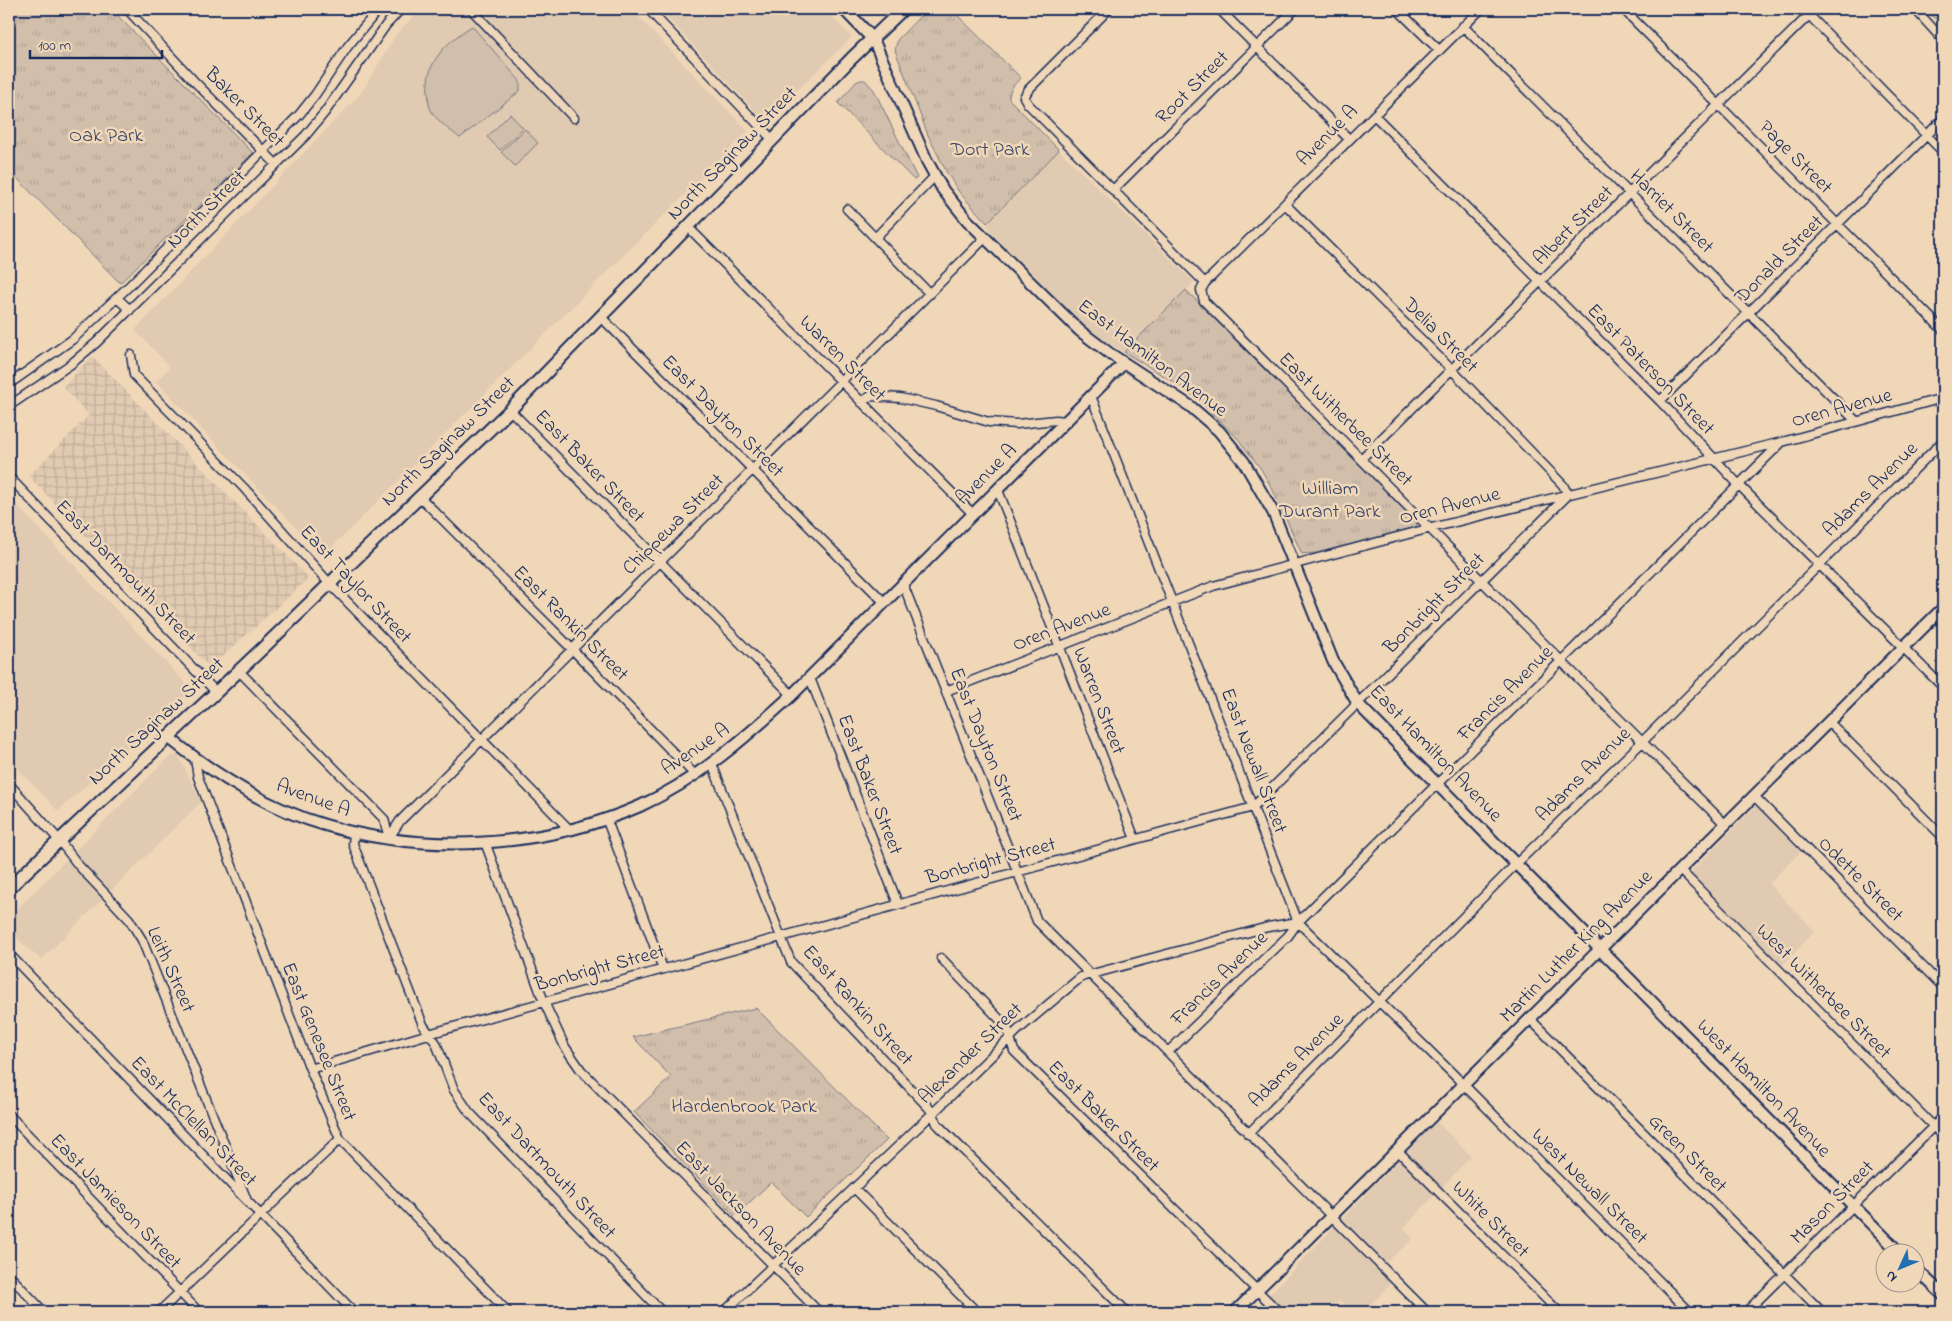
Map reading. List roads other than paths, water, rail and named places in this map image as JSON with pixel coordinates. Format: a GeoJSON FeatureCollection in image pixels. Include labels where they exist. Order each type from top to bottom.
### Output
{"type":"FeatureCollection","features":[{"type":"Feature","properties":{"kind":"main road","name":"East Hamilton Avenue"},"geometry":{"type":"LineString","coordinates":[[844,9],[872,39]]}},
{"type":"Feature","properties":{"kind":"main road","name":"North Saginaw Street"},"geometry":{"type":"LineString","coordinates":[[9,888],[239,671],[510,410],[902,9]]}},
{"type":"Feature","properties":{"kind":"street","name":"Baker Street"},"geometry":{"type":"LineString","coordinates":[[126,9],[276,164]]}},
{"type":"Feature","properties":{"kind":"street","name":"North Street"},"geometry":{"type":"LineString","coordinates":[[9,384],[73,340],[264,150],[315,95],[348,46],[379,9]]}},
{"type":"Feature","properties":{"kind":"street","name":"North Street"},"geometry":{"type":"LineString","coordinates":[[9,406],[70,364],[96,342],[306,135],[325,112],[386,25],[401,9]]}},
{"type":"Feature","properties":{"kind":"street"},"geometry":{"type":"LineString","coordinates":[[471,9],[574,118]]}},
{"type":"Feature","properties":{"kind":"street"},"geometry":{"type":"LineString","coordinates":[[648,9],[773,140]]}},
{"type":"Feature","properties":{"kind":"street","name":"East Witherbee Street"},"geometry":{"type":"LineString","coordinates":[[1110,9],[1029,89],[1024,97],[1028,104],[1113,190],[1203,286],[1204,301],[1431,528],[1561,662],[1726,824]]}},
{"type":"Feature","properties":{"kind":"street"},"geometry":{"type":"LineString","coordinates":[[1219,9],[1349,139]]}},
{"type":"Feature","properties":{"kind":"street","name":"Root Street"},"geometry":{"type":"LineString","coordinates":[[1113,190],[1295,9]]}},
{"type":"Feature","properties":{"kind":"street"},"geometry":{"type":"LineString","coordinates":[[1397,9],[1439,50]]}},
{"type":"Feature","properties":{"kind":"street","name":"Avenue A"},"geometry":{"type":"LineString","coordinates":[[1203,286],[1481,9]]}},
{"type":"Feature","properties":{"kind":"street","name":"Page Street"},"geometry":{"type":"LineString","coordinates":[[1623,9],[1943,330]]}},
{"type":"Feature","properties":{"kind":"street"},"geometry":{"type":"LineString","coordinates":[[1803,9],[1943,152]]}},
{"type":"Feature","properties":{"kind":"street"},"geometry":{"type":"LineString","coordinates":[[1915,9],[1943,40]]}},
{"type":"Feature","properties":{"kind":"street","name":"Albert Street"},"geometry":{"type":"LineString","coordinates":[[1361,459],[1809,16]]}},
{"type":"Feature","properties":{"kind":"street","name":"Harriet Street"},"geometry":{"type":"LineString","coordinates":[[1464,26],[1856,421]]}},
{"type":"Feature","properties":{"kind":"street","name":"East Hamilton Avenue"},"geometry":{"type":"LineString","coordinates":[[872,39],[917,141],[935,176],[954,204],[985,238],[1080,331],[1094,343],[1190,406],[1219,431],[1233,447],[1264,494],[1282,533],[1333,661],[1358,704],[1600,949]]}},
{"type":"Feature","properties":{"kind":"street","name":"East Paterson Street"},"geometry":{"type":"LineString","coordinates":[[1374,115],[1660,401],[1713,458],[1819,565],[1943,687]]}},
{"type":"Feature","properties":{"kind":"street","name":"Donald Street"},"geometry":{"type":"LineString","coordinates":[[1660,401],[1943,119]]}},
{"type":"Feature","properties":{"kind":"street"},"geometry":{"type":"LineString","coordinates":[[875,238],[935,176]]}},
{"type":"Feature","properties":{"kind":"street","name":"Delia Street"},"geometry":{"type":"LineString","coordinates":[[1284,204],[1452,370],[1563,485],[1568,495]]}},
{"type":"Feature","properties":{"kind":"street"},"geometry":{"type":"LineString","coordinates":[[847,209],[930,294]]}},
{"type":"Feature","properties":{"kind":"street","name":"Warren Street"},"geometry":{"type":"LineString","coordinates":[[688,227],[973,514]]}},
{"type":"Feature","properties":{"kind":"street","name":"Chippewa Street"},"geometry":{"type":"LineString","coordinates":[[389,838],[400,821],[985,238]]}},
{"type":"Feature","properties":{"kind":"street"},"geometry":{"type":"LineString","coordinates":[[117,298],[130,310]]}},
{"type":"Feature","properties":{"kind":"street","name":"East Dayton Street"},"geometry":{"type":"LineString","coordinates":[[601,317],[884,603]]}},
{"type":"Feature","properties":{"kind":"street","name":"East Taylor Street"},"geometry":{"type":"LineString","coordinates":[[131,355],[134,375],[244,488],[330,584],[570,830]]}},
{"type":"Feature","properties":{"kind":"street","name":"Avenue A"},"geometry":{"type":"LineString","coordinates":[[168,737],[195,759],[258,797],[299,816],[354,833],[426,842],[508,841],[570,830],[640,806],[695,775],[742,741],[810,678],[1124,363]]}},
{"type":"Feature","properties":{"kind":"street"},"geometry":{"type":"LineString","coordinates":[[861,402],[871,396],[900,398],[936,406],[988,422],[1017,424],[1056,420],[1066,421]]}},
{"type":"Feature","properties":{"kind":"street","name":"East Newall Street"},"geometry":{"type":"LineString","coordinates":[[1091,396],[1298,922],[1464,1084]]}},
{"type":"Feature","properties":{"kind":"street","name":"Oren Avenue"},"geometry":{"type":"LineString","coordinates":[[946,691],[1213,586],[1431,528],[1782,442],[1943,398]]}},
{"type":"Feature","properties":{"kind":"street","name":"East Baker Street"},"geometry":{"type":"LineString","coordinates":[[510,410],[792,695]]}},
{"type":"Feature","properties":{"kind":"street","name":"Adams Avenue"},"geometry":{"type":"LineString","coordinates":[[1248,1134],[1516,864],[1943,441]]}},
{"type":"Feature","properties":{"kind":"street","name":"Francis Avenue"},"geometry":{"type":"LineString","coordinates":[[1168,1052],[1288,936],[1298,922],[1782,442]]}},
{"type":"Feature","properties":{"kind":"street","name":"East Dartmouth Street"},"geometry":{"type":"LineString","coordinates":[[9,477],[216,692]]}},
{"type":"Feature","properties":{"kind":"street","name":"Warren Street"},"geometry":{"type":"LineString","coordinates":[[998,490],[1135,839]]}},
{"type":"Feature","properties":{"kind":"street","name":"Bonbright Street"},"geometry":{"type":"LineString","coordinates":[[310,1069],[544,1002],[1253,807],[1568,495]]}},
{"type":"Feature","properties":{"kind":"street","name":"East Rankin Street"},"geometry":{"type":"LineString","coordinates":[[420,497],[695,775]]}},
{"type":"Feature","properties":{"kind":"street","name":"East Dayton Street"},"geometry":{"type":"LineString","coordinates":[[903,584],[1038,921],[1427,1312]]}},
{"type":"Feature","properties":{"kind":"street","name":"Martin Luther King Avenue"},"geometry":{"type":"LineString","coordinates":[[1235,1312],[1943,608]]}},
{"type":"Feature","properties":{"kind":"street"},"geometry":{"type":"LineString","coordinates":[[239,671],[384,819],[389,838]]}},
{"type":"Feature","properties":{"kind":"street","name":"East Baker Street"},"geometry":{"type":"LineString","coordinates":[[810,678],[898,904]]}},
{"type":"Feature","properties":{"kind":"street"},"geometry":{"type":"LineString","coordinates":[[1829,722],[1943,837]]}},
{"type":"Feature","properties":{"kind":"street","name":"East Genesee Street"},"geometry":{"type":"LineString","coordinates":[[195,759],[198,777],[310,1069],[340,1139],[508,1312]]}},
{"type":"Feature","properties":{"kind":"street","name":"East Rankin Street"},"geometry":{"type":"LineString","coordinates":[[712,764],[791,962],[934,1113],[937,1124],[1127,1312]]}},
{"type":"Feature","properties":{"kind":"street","name":"Leith Street"},"geometry":{"type":"LineString","coordinates":[[9,784],[59,840],[79,866],[129,919],[142,940],[248,1202]]}},
{"type":"Feature","properties":{"kind":"street","name":"Odette Street"},"geometry":{"type":"LineString","coordinates":[[1754,796],[1943,987]]}},
{"type":"Feature","properties":{"kind":"street"},"geometry":{"type":"LineString","coordinates":[[606,818],[663,969]]}},
{"type":"Feature","properties":{"kind":"street","name":"East Dartmouth Street"},"geometry":{"type":"LineString","coordinates":[[354,833],[353,844],[423,1024],[436,1043],[454,1090],[469,1112],[662,1312]]}},
{"type":"Feature","properties":{"kind":"street","name":"East Jackson Avenue"},"geometry":{"type":"LineString","coordinates":[[485,842],[544,1002],[565,1047],[581,1070],[819,1312]]}},
{"type":"Feature","properties":{"kind":"street","name":"West Witherbee Street"},"geometry":{"type":"LineString","coordinates":[[1680,870],[1943,1136]]}},
{"type":"Feature","properties":{"kind":"street","name":"Alexander Street"},"geometry":{"type":"LineString","coordinates":[[724,1312],[934,1113],[1018,1030],[1082,977],[1268,927],[1298,922]]}},
{"type":"Feature","properties":{"kind":"street","name":"West Hamilton Avenue"},"geometry":{"type":"LineString","coordinates":[[1600,949],[1890,1244]]}},
{"type":"Feature","properties":{"kind":"street","name":"East McClellan Street"},"geometry":{"type":"LineString","coordinates":[[9,954],[354,1312]]}},
{"type":"Feature","properties":{"kind":"street","name":"East Baker Street"},"geometry":{"type":"LineString","coordinates":[[941,958],[1007,1027],[1014,1051],[1279,1312]]}},
{"type":"Feature","properties":{"kind":"street","name":"Green Street"},"geometry":{"type":"LineString","coordinates":[[1530,1019],[1822,1312]]}},
{"type":"Feature","properties":{"kind":"street","name":"West Newall Street"},"geometry":{"type":"LineString","coordinates":[[1464,1084],[1690,1312]]}},
{"type":"Feature","properties":{"kind":"street","name":"East Jamieson Street"},"geometry":{"type":"LineString","coordinates":[[9,1115],[199,1312]]}},
{"type":"Feature","properties":{"kind":"street","name":"Mason Street"},"geometry":{"type":"LineString","coordinates":[[1746,1312],[1943,1116]]}},
{"type":"Feature","properties":{"kind":"street"},"geometry":{"type":"LineString","coordinates":[[159,1312],[340,1139]]}},
{"type":"Feature","properties":{"kind":"street","name":"White Street"},"geometry":{"type":"LineString","coordinates":[[1397,1150],[1559,1312]]}},
{"type":"Feature","properties":{"kind":"street"},"geometry":{"type":"LineString","coordinates":[[854,1188],[977,1312]]}},
{"type":"Feature","properties":{"kind":"street"},"geometry":{"type":"LineString","coordinates":[[9,1275],[44,1312]]}},
{"type":"Feature","properties":{"kind":"street"},"geometry":{"type":"LineString","coordinates":[[1924,1277],[1943,1295]]}},
{"type":"Feature","properties":{"kind":"park label","name":"Oak Park"},"geometry":{"type":"Point","coordinates":[106,136]}},
{"type":"Feature","properties":{"kind":"park label","name":"Dort Park"},"geometry":{"type":"Point","coordinates":[990,150]}},
{"type":"Feature","properties":{"kind":"park label","name":"William Durant Park"},"geometry":{"type":"Point","coordinates":[1330,500]}},
{"type":"Feature","properties":{"kind":"park label","name":"Hardenbrook Park"},"geometry":{"type":"Point","coordinates":[744,1107]}}]}
